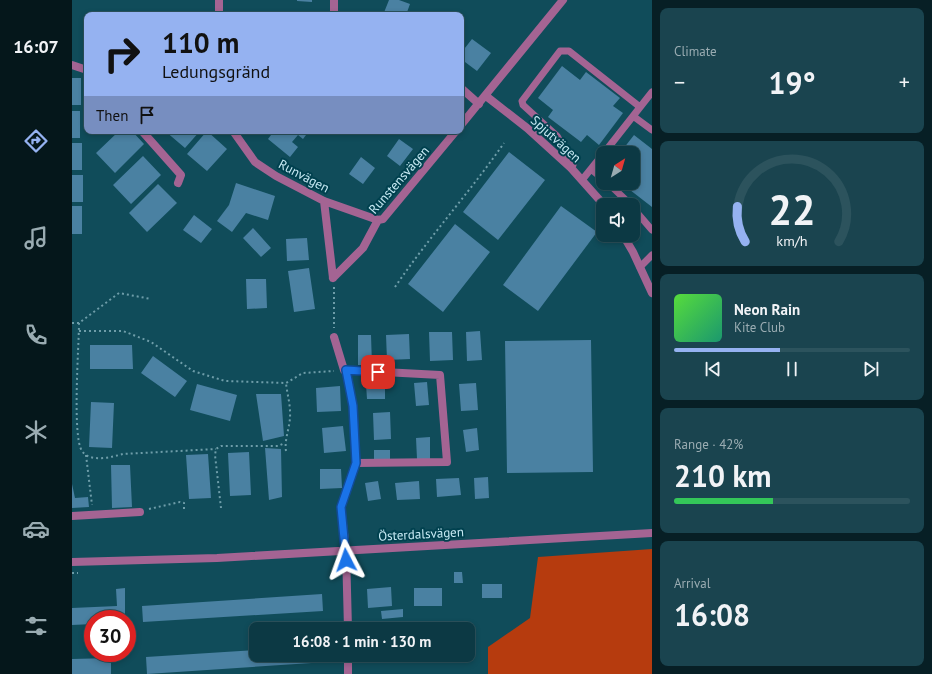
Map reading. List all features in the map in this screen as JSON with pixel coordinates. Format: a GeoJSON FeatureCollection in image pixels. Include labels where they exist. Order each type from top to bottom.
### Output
{"type":"FeatureCollection","features":[{"type":"Feature","properties":{"kind":"street"},"geometry":{"type":"LineString","coordinates":[[219,0],[219,12]]}},
{"type":"Feature","properties":{"kind":"street"},"geometry":{"type":"LineString","coordinates":[[334,0],[334,12]]}},
{"type":"Feature","properties":{"kind":"street"},"geometry":{"type":"LineString","coordinates":[[464,122],[563,0]]}},
{"type":"Feature","properties":{"kind":"street"},"geometry":{"type":"LineString","coordinates":[[72,65],[84,69]]}},
{"type":"Feature","properties":{"kind":"street"},"geometry":{"type":"LineString","coordinates":[[464,91],[479,104]]}},
{"type":"Feature","properties":{"kind":"street","name":"Spjutvägen"},"geometry":{"type":"LineString","coordinates":[[486,96],[527,128],[571,168],[598,198]]}},
{"type":"Feature","properties":{"kind":"street"},"geometry":{"type":"LineString","coordinates":[[145,134],[181,175],[178,183]]}},
{"type":"Feature","properties":{"kind":"street","name":"Runvägen"},"geometry":{"type":"LineString","coordinates":[[235,134],[255,162],[299,189],[324,201],[378,220]]}},
{"type":"Feature","properties":{"kind":"street","name":"Runstensvägen"},"geometry":{"type":"LineString","coordinates":[[333,278],[363,248],[378,220],[383,219],[454,134]]}},
{"type":"Feature","properties":{"kind":"street"},"geometry":{"type":"LineString","coordinates":[[324,201],[333,278]]}},
{"type":"Feature","properties":{"kind":"street"},"geometry":{"type":"LineString","coordinates":[[627,242],[640,267],[649,278],[652,293]]}},
{"type":"Feature","properties":{"kind":"street"},"geometry":{"type":"LineString","coordinates":[[334,337],[345,370],[353,406],[356,463],[341,507],[346,550],[348,622]]}},
{"type":"Feature","properties":{"kind":"street"},"geometry":{"type":"LineString","coordinates":[[345,370],[440,375],[447,462],[356,463]]}},
{"type":"Feature","properties":{"kind":"street"},"geometry":{"type":"LineString","coordinates":[[72,516],[140,512]]}},
{"type":"Feature","properties":{"kind":"street","name":"Österdalsvägen"},"geometry":{"type":"LineString","coordinates":[[72,562],[217,558],[652,533]]}},
{"type":"Feature","properties":{"kind":"street"},"geometry":{"type":"LineString","coordinates":[[348,662],[348,674]]}},
{"type":"Feature","properties":{"kind":"lane"},"geometry":{"type":"LineString","coordinates":[[571,168],[573,165],[557,136],[523,105],[522,101],[560,51],[569,51],[640,107]]}},
{"type":"Feature","properties":{"kind":"lane"},"geometry":{"type":"LineString","coordinates":[[609,146],[652,92]]}},
{"type":"Feature","properties":{"kind":"lane"},"geometry":{"type":"LineString","coordinates":[[633,116],[652,130]]}},
{"type":"Feature","properties":{"kind":"lane"},"geometry":{"type":"LineString","coordinates":[[582,180],[596,162]]}},
{"type":"Feature","properties":{"kind":"lane"},"geometry":{"type":"LineString","coordinates":[[591,169],[596,173]]}},
{"type":"Feature","properties":{"kind":"lane"},"geometry":{"type":"LineString","coordinates":[[615,190],[624,198]]}},
{"type":"Feature","properties":{"kind":"lane"},"geometry":{"type":"LineString","coordinates":[[640,216],[652,230]]}},
{"type":"Feature","properties":{"kind":"lane"},"geometry":{"type":"LineString","coordinates":[[640,267],[652,255]]}},
{"type":"Feature","properties":{"kind":"path"},"geometry":{"type":"LineString","coordinates":[[395,287],[414,258],[491,162],[504,142]]}},
{"type":"Feature","properties":{"kind":"path"},"geometry":{"type":"LineString","coordinates":[[333,278],[334,337]]}},
{"type":"Feature","properties":{"kind":"path"},"geometry":{"type":"LineString","coordinates":[[72,323],[79,323],[119,293],[151,299]]}},
{"type":"Feature","properties":{"kind":"path"},"geometry":{"type":"LineString","coordinates":[[79,323],[77,358],[78,440],[82,451],[86,455],[95,458],[108,458],[123,454],[216,449],[221,446],[278,446],[285,443]]}},
{"type":"Feature","properties":{"kind":"path"},"geometry":{"type":"LineString","coordinates":[[79,331],[123,331],[151,342],[193,371],[225,381],[286,383],[303,373],[345,370]]}},
{"type":"Feature","properties":{"kind":"path"},"geometry":{"type":"LineString","coordinates":[[286,383],[290,412],[288,435],[285,443],[286,451]]}},
{"type":"Feature","properties":{"kind":"path"},"geometry":{"type":"LineString","coordinates":[[216,449],[217,479],[221,508]]}},
{"type":"Feature","properties":{"kind":"path"},"geometry":{"type":"LineString","coordinates":[[86,455],[94,514]]}},
{"type":"Feature","properties":{"kind":"path"},"geometry":{"type":"LineString","coordinates":[[140,512],[155,507],[180,502],[184,503],[184,509]]}},
{"type":"Feature","properties":{"kind":"shaded area"},"geometry":{"type":"Polygon","coordinates":[[[652,549],[652,674],[488,674],[488,647],[530,618],[538,557],[652,549]]]}},
{"type":"Feature","properties":{"kind":"building"},"geometry":{"type":"Polygon","coordinates":[[[312,0],[312,2],[297,1],[312,0]]]}},
{"type":"Feature","properties":{"kind":"building"},"geometry":{"type":"Polygon","coordinates":[[[389,0],[399,0],[410,4],[407,12],[384,12],[389,0]]]}},
{"type":"Feature","properties":{"kind":"building"},"geometry":{"type":"Polygon","coordinates":[[[472,39],[491,53],[477,71],[464,61],[464,49],[472,39]]]}},
{"type":"Feature","properties":{"kind":"building"},"geometry":{"type":"Polygon","coordinates":[[[562,66],[580,80],[586,72],[620,98],[613,106],[623,113],[599,145],[587,135],[581,142],[548,117],[553,110],[538,98],[562,66]]]}},
{"type":"Feature","properties":{"kind":"building"},"geometry":{"type":"Polygon","coordinates":[[[72,78],[81,78],[81,105],[72,105],[72,78]]]}},
{"type":"Feature","properties":{"kind":"building"},"geometry":{"type":"Polygon","coordinates":[[[72,111],[80,111],[80,138],[72,138],[72,111]]]}},
{"type":"Feature","properties":{"kind":"building"},"geometry":{"type":"Polygon","coordinates":[[[116,134],[135,134],[144,144],[115,173],[96,153],[116,134]]]}},
{"type":"Feature","properties":{"kind":"building"},"geometry":{"type":"Polygon","coordinates":[[[169,134],[197,134],[185,148],[169,134]]]}},
{"type":"Feature","properties":{"kind":"building"},"geometry":{"type":"Polygon","coordinates":[[[204,134],[210,134],[227,149],[207,171],[187,154],[204,134]]]}},
{"type":"Feature","properties":{"kind":"building"},"geometry":{"type":"Polygon","coordinates":[[[272,134],[307,134],[303,139],[298,135],[292,142],[298,147],[290,157],[268,139],[272,134]]]}},
{"type":"Feature","properties":{"kind":"building"},"geometry":{"type":"Polygon","coordinates":[[[634,135],[652,149],[652,207],[630,190],[640,190],[640,146],[625,146],[634,135]]]}},
{"type":"Feature","properties":{"kind":"building"},"geometry":{"type":"Polygon","coordinates":[[[399,139],[413,149],[400,166],[387,156],[399,139]]]}},
{"type":"Feature","properties":{"kind":"building"},"geometry":{"type":"Polygon","coordinates":[[[72,143],[82,143],[82,170],[72,170],[72,143]]]}},
{"type":"Feature","properties":{"kind":"building"},"geometry":{"type":"Polygon","coordinates":[[[509,152],[545,180],[498,240],[463,212],[509,152]]]}},
{"type":"Feature","properties":{"kind":"building"},"geometry":{"type":"Polygon","coordinates":[[[143,156],[161,175],[131,204],[113,185],[143,156]]]}},
{"type":"Feature","properties":{"kind":"building"},"geometry":{"type":"Polygon","coordinates":[[[361,157],[375,168],[363,184],[349,174],[361,157]]]}},
{"type":"Feature","properties":{"kind":"building"},"geometry":{"type":"Polygon","coordinates":[[[72,175],[83,175],[83,202],[72,202],[72,175]]]}},
{"type":"Feature","properties":{"kind":"building"},"geometry":{"type":"Polygon","coordinates":[[[236,183],[275,196],[268,220],[246,213],[232,232],[217,221],[229,205],[236,183]]]}},
{"type":"Feature","properties":{"kind":"building"},"geometry":{"type":"Polygon","coordinates":[[[158,184],[177,203],[147,232],[129,213],[158,184]]]}},
{"type":"Feature","properties":{"kind":"building"},"geometry":{"type":"Polygon","coordinates":[[[72,206],[82,206],[82,234],[72,234],[72,206]]]}},
{"type":"Feature","properties":{"kind":"building"},"geometry":{"type":"Polygon","coordinates":[[[561,206],[596,231],[596,233],[538,311],[503,285],[561,206]]]}},
{"type":"Feature","properties":{"kind":"building"},"geometry":{"type":"Polygon","coordinates":[[[194,215],[212,229],[201,243],[183,230],[194,215]]]}},
{"type":"Feature","properties":{"kind":"building"},"geometry":{"type":"Polygon","coordinates":[[[455,224],[490,252],[443,312],[408,284],[455,224]]]}},
{"type":"Feature","properties":{"kind":"building"},"geometry":{"type":"Polygon","coordinates":[[[253,228],[271,248],[261,257],[243,238],[253,228]]]}},
{"type":"Feature","properties":{"kind":"building"},"geometry":{"type":"Polygon","coordinates":[[[307,238],[309,260],[287,261],[286,239],[307,238]]]}},
{"type":"Feature","properties":{"kind":"building"},"geometry":{"type":"Polygon","coordinates":[[[309,268],[315,309],[294,312],[288,271],[309,268]]]}},
{"type":"Feature","properties":{"kind":"building"},"geometry":{"type":"Polygon","coordinates":[[[246,279],[266,279],[267,308],[247,309],[246,279]]]}},
{"type":"Feature","properties":{"kind":"building"},"geometry":{"type":"Polygon","coordinates":[[[480,331],[482,360],[467,361],[466,332],[480,331]]]}},
{"type":"Feature","properties":{"kind":"building"},"geometry":{"type":"Polygon","coordinates":[[[429,332],[452,332],[453,360],[430,361],[429,332]]]}},
{"type":"Feature","properties":{"kind":"building"},"geometry":{"type":"Polygon","coordinates":[[[409,334],[410,359],[387,360],[386,335],[409,334]]]}},
{"type":"Feature","properties":{"kind":"building"},"geometry":{"type":"Polygon","coordinates":[[[358,335],[371,335],[372,365],[358,365],[358,335]]]}},
{"type":"Feature","properties":{"kind":"building"},"geometry":{"type":"Polygon","coordinates":[[[591,340],[593,472],[507,473],[505,341],[591,340]]]}},
{"type":"Feature","properties":{"kind":"building"},"geometry":{"type":"Polygon","coordinates":[[[90,345],[132,345],[133,369],[90,369],[90,345]]]}},
{"type":"Feature","properties":{"kind":"building"},"geometry":{"type":"Polygon","coordinates":[[[153,356],[187,381],[175,397],[141,373],[153,356]]]}},
{"type":"Feature","properties":{"kind":"building"},"geometry":{"type":"Polygon","coordinates":[[[427,382],[429,405],[416,406],[414,383],[427,382]]]}},
{"type":"Feature","properties":{"kind":"building"},"geometry":{"type":"Polygon","coordinates":[[[476,383],[478,410],[461,411],[459,384],[476,383]]]}},
{"type":"Feature","properties":{"kind":"building"},"geometry":{"type":"Polygon","coordinates":[[[197,384],[237,395],[230,421],[190,410],[197,384]]]}},
{"type":"Feature","properties":{"kind":"building"},"geometry":{"type":"Polygon","coordinates":[[[366,384],[385,384],[385,399],[367,399],[366,384]]]}},
{"type":"Feature","properties":{"kind":"building"},"geometry":{"type":"Polygon","coordinates":[[[340,386],[341,411],[317,412],[316,388],[340,386]]]}},
{"type":"Feature","properties":{"kind":"building"},"geometry":{"type":"Polygon","coordinates":[[[256,394],[281,394],[284,436],[263,441],[256,394]]]}},
{"type":"Feature","properties":{"kind":"building"},"geometry":{"type":"Polygon","coordinates":[[[91,402],[114,403],[112,448],[89,447],[91,402]]]}},
{"type":"Feature","properties":{"kind":"building"},"geometry":{"type":"Polygon","coordinates":[[[390,412],[391,439],[374,440],[373,413],[390,412]]]}},
{"type":"Feature","properties":{"kind":"building"},"geometry":{"type":"Polygon","coordinates":[[[343,426],[346,451],[324,453],[322,428],[343,426]]]}},
{"type":"Feature","properties":{"kind":"building"},"geometry":{"type":"Polygon","coordinates":[[[477,428],[479,450],[466,452],[463,430],[477,428]]]}},
{"type":"Feature","properties":{"kind":"building"},"geometry":{"type":"Polygon","coordinates":[[[430,437],[430,459],[417,459],[416,438],[430,437]]]}},
{"type":"Feature","properties":{"kind":"building"},"geometry":{"type":"Polygon","coordinates":[[[265,448],[281,449],[282,497],[269,500],[265,448]]]}},
{"type":"Feature","properties":{"kind":"building"},"geometry":{"type":"Polygon","coordinates":[[[374,450],[390,450],[390,461],[374,461],[374,450]]]}},
{"type":"Feature","properties":{"kind":"building"},"geometry":{"type":"Polygon","coordinates":[[[249,452],[251,495],[230,496],[228,453],[249,452]]]}},
{"type":"Feature","properties":{"kind":"building"},"geometry":{"type":"Polygon","coordinates":[[[208,454],[211,498],[189,499],[186,455],[208,454]]]}},
{"type":"Feature","properties":{"kind":"building"},"geometry":{"type":"Polygon","coordinates":[[[111,465],[130,465],[132,507],[112,508],[111,465]]]}},
{"type":"Feature","properties":{"kind":"building"},"geometry":{"type":"Polygon","coordinates":[[[320,469],[341,469],[342,488],[320,489],[320,469]]]}},
{"type":"Feature","properties":{"kind":"building"},"geometry":{"type":"Polygon","coordinates":[[[488,477],[489,498],[475,499],[474,478],[488,477]]]}},
{"type":"Feature","properties":{"kind":"building"},"geometry":{"type":"Polygon","coordinates":[[[459,478],[461,495],[437,497],[436,479],[459,478]]]}},
{"type":"Feature","properties":{"kind":"building"},"geometry":{"type":"Polygon","coordinates":[[[378,481],[381,499],[368,501],[365,483],[378,481]]]}},
{"type":"Feature","properties":{"kind":"building"},"geometry":{"type":"Polygon","coordinates":[[[419,481],[420,499],[397,500],[395,483],[419,481]]]}},
{"type":"Feature","properties":{"kind":"building"},"geometry":{"type":"Polygon","coordinates":[[[72,484],[75,498],[88,497],[89,507],[72,508],[72,484]]]}},
{"type":"Feature","properties":{"kind":"building"},"geometry":{"type":"Polygon","coordinates":[[[454,572],[462,572],[463,583],[454,583],[454,572]]]}},
{"type":"Feature","properties":{"kind":"building"},"geometry":{"type":"Polygon","coordinates":[[[482,584],[502,584],[502,598],[482,598],[482,584]]]}},
{"type":"Feature","properties":{"kind":"building"},"geometry":{"type":"Polygon","coordinates":[[[391,587],[392,606],[368,608],[367,589],[391,587]]]}},
{"type":"Feature","properties":{"kind":"building"},"geometry":{"type":"Polygon","coordinates":[[[125,588],[125,610],[84,610],[84,624],[72,625],[72,608],[117,606],[116,589],[125,588]]]}},
{"type":"Feature","properties":{"kind":"building"},"geometry":{"type":"Polygon","coordinates":[[[414,588],[442,588],[442,606],[414,606],[414,588]]]}},
{"type":"Feature","properties":{"kind":"building"},"geometry":{"type":"Polygon","coordinates":[[[322,594],[323,611],[143,622],[142,606],[322,594]]]}},
{"type":"Feature","properties":{"kind":"building"},"geometry":{"type":"Polygon","coordinates":[[[403,609],[403,617],[382,619],[381,611],[403,609]]]}},
{"type":"Feature","properties":{"kind":"building"},"geometry":{"type":"Polygon","coordinates":[[[249,650],[249,662],[327,662],[147,674],[146,657],[249,650]]]}},
{"type":"Feature","properties":{"kind":"building"},"geometry":{"type":"Polygon","coordinates":[[[72,659],[84,659],[84,662],[111,662],[111,674],[72,674],[72,659]]]}},
{"type":"Feature","properties":{"kind":"route"},"geometry":{"type":"LineString","coordinates":[[346,560],[341,507],[356,463],[353,434],[353,406],[346,370],[378,372]]}}]}
